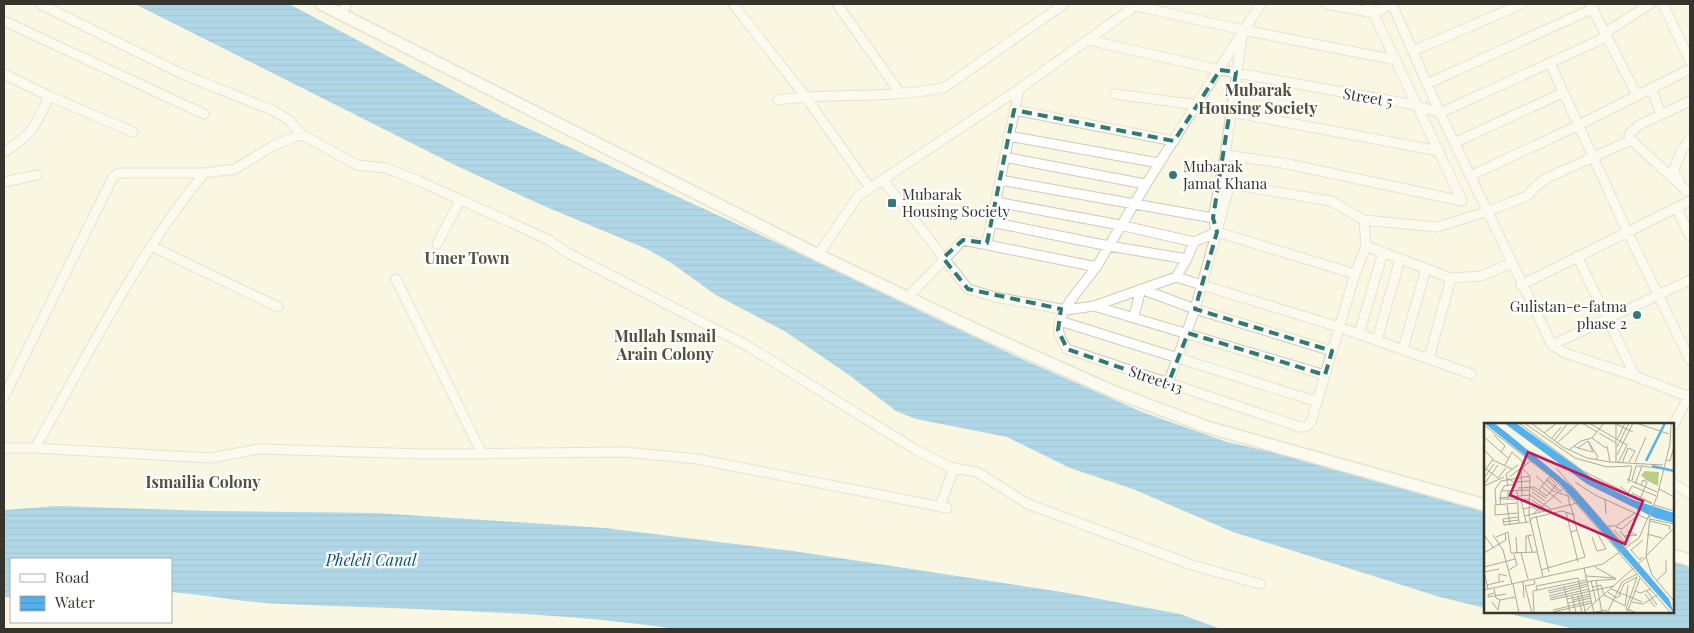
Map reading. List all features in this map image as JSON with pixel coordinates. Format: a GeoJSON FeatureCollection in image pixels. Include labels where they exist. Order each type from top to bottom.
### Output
{"type":"FeatureCollection","features":[{"type":"Feature","properties":{"kind":"main road"},"geometry":{"type":"LineString","coordinates":[[321,4],[344,9],[818,254],[985,334],[1112,391],[1208,427],[1484,505]]}},
{"type":"Feature","properties":{"kind":"main road"},"geometry":{"type":"LineString","coordinates":[[1674,556],[1690,560]]}},
{"type":"Feature","properties":{"kind":"street"},"geometry":{"type":"LineString","coordinates":[[40,4],[182,74],[274,110],[289,120],[301,134],[357,165],[386,168],[549,240],[566,252],[746,345],[913,448],[954,468],[977,472],[1028,504],[1192,564],[1260,584]]}},
{"type":"Feature","properties":{"kind":"street"},"geometry":{"type":"LineString","coordinates":[[733,4],[805,96],[870,188]]}},
{"type":"Feature","properties":{"kind":"street"},"geometry":{"type":"LineString","coordinates":[[836,4],[900,93]]}},
{"type":"Feature","properties":{"kind":"street"},"geometry":{"type":"LineString","coordinates":[[778,100],[805,96],[925,92],[946,87],[1064,4]]}},
{"type":"Feature","properties":{"kind":"street"},"geometry":{"type":"LineString","coordinates":[[1261,4],[1243,30],[1198,105],[1145,184],[1096,267],[1060,321],[1318,402]]}},
{"type":"Feature","properties":{"kind":"street"},"geometry":{"type":"LineString","coordinates":[[1327,4],[1374,13],[1392,4],[1486,212],[1552,345],[1566,353],[1690,396],[1674,424]]}},
{"type":"Feature","properties":{"kind":"street"},"geometry":{"type":"LineString","coordinates":[[1226,155],[1283,163],[1461,202],[1462,200],[1416,106],[1370,4]]}},
{"type":"Feature","properties":{"kind":"street"},"geometry":{"type":"LineString","coordinates":[[1413,51],[1522,4]]}},
{"type":"Feature","properties":{"kind":"street"},"geometry":{"type":"LineString","coordinates":[[1440,113],[1600,40],[1608,31],[1650,4]]}},
{"type":"Feature","properties":{"kind":"street"},"geometry":{"type":"LineString","coordinates":[[1663,4],[1690,61]]}},
{"type":"Feature","properties":{"kind":"street"},"geometry":{"type":"LineString","coordinates":[[818,254],[858,196],[1019,90],[1137,5],[1243,30],[1396,60]]}},
{"type":"Feature","properties":{"kind":"street"},"geometry":{"type":"LineString","coordinates":[[1427,84],[1591,6],[1604,35],[1637,95]]}},
{"type":"Feature","properties":{"kind":"street"},"geometry":{"type":"LineString","coordinates":[[4,21],[204,114]]}},
{"type":"Feature","properties":{"kind":"street"},"geometry":{"type":"LineString","coordinates":[[1217,232],[1213,218],[1226,155],[1243,30]]}},
{"type":"Feature","properties":{"kind":"street","name":"Street 5"},"geometry":{"type":"LineString","coordinates":[[1088,40],[1220,70],[1416,106],[1440,113]]}},
{"type":"Feature","properties":{"kind":"street"},"geometry":{"type":"LineString","coordinates":[[1550,63],[1562,93],[1690,360]]}},
{"type":"Feature","properties":{"kind":"street"},"geometry":{"type":"LineString","coordinates":[[1470,176],[1579,125],[1690,69]]}},
{"type":"Feature","properties":{"kind":"street"},"geometry":{"type":"LineString","coordinates":[[4,74],[49,96],[133,132]]}},
{"type":"Feature","properties":{"kind":"street"},"geometry":{"type":"LineString","coordinates":[[1651,88],[1661,114]]}},
{"type":"Feature","properties":{"kind":"street"},"geometry":{"type":"LineString","coordinates":[[987,243],[1019,90]]}},
{"type":"Feature","properties":{"kind":"street"},"geometry":{"type":"LineString","coordinates":[[1454,143],[1562,93]]}},
{"type":"Feature","properties":{"kind":"street"},"geometry":{"type":"LineString","coordinates":[[1114,94],[1198,105]]}},
{"type":"Feature","properties":{"kind":"street"},"geometry":{"type":"LineString","coordinates":[[4,152],[23,140],[34,130],[49,96]]}},
{"type":"Feature","properties":{"kind":"street"},"geometry":{"type":"LineString","coordinates":[[1689,192],[1631,140],[1629,134],[1639,125],[1690,101]]}},
{"type":"Feature","properties":{"kind":"street"},"geometry":{"type":"LineString","coordinates":[[1014,110],[1174,141]]}},
{"type":"Feature","properties":{"kind":"street"},"geometry":{"type":"LineString","coordinates":[[1231,112],[1439,151]]}},
{"type":"Feature","properties":{"kind":"street"},"geometry":{"type":"LineString","coordinates":[[4,397],[113,176],[119,173],[204,173],[235,169],[271,147],[301,134]]}},
{"type":"Feature","properties":{"kind":"street"},"geometry":{"type":"LineString","coordinates":[[1008,136],[1160,163]]}},
{"type":"Feature","properties":{"kind":"street"},"geometry":{"type":"LineString","coordinates":[[1689,192],[1673,172],[1686,151],[1690,139]]}},
{"type":"Feature","properties":{"kind":"street"},"geometry":{"type":"LineString","coordinates":[[1168,384],[1188,333],[1230,184],[1331,201],[1364,220],[1438,227],[1486,212],[1526,196],[1547,178],[1631,140]]}},
{"type":"Feature","properties":{"kind":"street"},"geometry":{"type":"LineString","coordinates":[[1004,158],[1145,184]]}},
{"type":"Feature","properties":{"kind":"street"},"geometry":{"type":"LineString","coordinates":[[35,448],[151,246],[178,205],[204,173]]}},
{"type":"Feature","properties":{"kind":"street"},"geometry":{"type":"LineString","coordinates":[[4,182],[37,175]]}},
{"type":"Feature","properties":{"kind":"street"},"geometry":{"type":"LineString","coordinates":[[883,180],[968,289],[995,297],[1066,310],[1094,306],[1176,277],[1339,327],[1471,374]]}},
{"type":"Feature","properties":{"kind":"street"},"geometry":{"type":"LineString","coordinates":[[1000,180],[1213,218]]}},
{"type":"Feature","properties":{"kind":"street"},"geometry":{"type":"LineString","coordinates":[[437,244],[460,200]]}},
{"type":"Feature","properties":{"kind":"street"},"geometry":{"type":"LineString","coordinates":[[1521,285],[1690,201]]}},
{"type":"Feature","properties":{"kind":"street"},"geometry":{"type":"LineString","coordinates":[[996,202],[1120,225],[1194,242],[1217,232],[1355,274]]}},
{"type":"Feature","properties":{"kind":"street"},"geometry":{"type":"LineString","coordinates":[[1676,207],[1690,236]]}},
{"type":"Feature","properties":{"kind":"street","name":"Street 13"},"geometry":{"type":"LineString","coordinates":[[1060,321],[1058,330],[1067,348],[1168,384],[1300,427],[1306,427],[1312,422],[1355,274],[1366,246],[1364,220]]}},
{"type":"Feature","properties":{"kind":"street"},"geometry":{"type":"LineString","coordinates":[[991,222],[1108,246],[1187,259]]}},
{"type":"Feature","properties":{"kind":"street"},"geometry":{"type":"LineString","coordinates":[[909,296],[943,258],[963,240],[987,243],[1096,267]]}},
{"type":"Feature","properties":{"kind":"street"},"geometry":{"type":"LineString","coordinates":[[1176,277],[1187,259],[1194,242]]}},
{"type":"Feature","properties":{"kind":"street"},"geometry":{"type":"LineString","coordinates":[[151,246],[278,307]]}},
{"type":"Feature","properties":{"kind":"street"},"geometry":{"type":"LineString","coordinates":[[1366,246],[1452,278],[1481,276],[1511,263]]}},
{"type":"Feature","properties":{"kind":"street"},"geometry":{"type":"LineString","coordinates":[[1359,334],[1383,252]]}},
{"type":"Feature","properties":{"kind":"street"},"geometry":{"type":"LineString","coordinates":[[1577,256],[1635,376]]}},
{"type":"Feature","properties":{"kind":"street"},"geometry":{"type":"LineString","coordinates":[[1377,340],[1400,259]]}},
{"type":"Feature","properties":{"kind":"street"},"geometry":{"type":"LineString","coordinates":[[1403,349],[1426,269]]}},
{"type":"Feature","properties":{"kind":"street"},"geometry":{"type":"LineString","coordinates":[[1429,358],[1452,278]]}},
{"type":"Feature","properties":{"kind":"street"},"geometry":{"type":"LineString","coordinates":[[396,279],[482,454]]}},
{"type":"Feature","properties":{"kind":"street"},"geometry":{"type":"LineString","coordinates":[[1552,345],[1690,280]]}},
{"type":"Feature","properties":{"kind":"street"},"geometry":{"type":"LineString","coordinates":[[1141,289],[1195,309],[1332,350]]}},
{"type":"Feature","properties":{"kind":"street"},"geometry":{"type":"LineString","coordinates":[[1134,316],[1141,289]]}},
{"type":"Feature","properties":{"kind":"street"},"geometry":{"type":"LineString","coordinates":[[1094,306],[1134,316],[1325,375]]}},
{"type":"Feature","properties":{"kind":"street"},"geometry":{"type":"LineString","coordinates":[[4,448],[35,448],[210,458],[259,449],[423,454],[625,452],[697,459],[943,507],[954,468]]}},
{"type":"Feature","properties":{"kind":"street"},"geometry":{"type":"LineString","coordinates":[[1674,484],[1690,494]]}},
{"type":"Feature","properties":{"kind":"highlighted area"},"geometry":{"type":"Polygon","coordinates":[[[1220,70],[1236,72],[1213,218],[1217,232],[1195,309],[1332,351],[1325,375],[1188,333],[1168,384],[1067,349],[1058,330],[1061,309],[968,289],[943,258],[963,240],[987,243],[1014,110],[1174,141],[1220,70]]]}},
{"type":"Feature","properties":{"kind":"water"},"geometry":{"type":"Polygon","coordinates":[[[135,4],[289,4],[503,117],[737,224],[1015,356],[1142,412],[1227,442],[1297,458],[1484,510],[1484,608],[1440,597],[1233,532],[1133,489],[1070,468],[1007,437],[916,419],[896,411],[849,375],[786,332],[716,295],[670,262],[647,249],[544,206],[459,167],[135,4]]]}},
{"type":"Feature","properties":{"kind":"water","name":"Pheleli Canal"},"geometry":{"type":"Polygon","coordinates":[[[57,506],[209,511],[377,513],[605,528],[793,551],[1062,592],[1180,614],[1221,629],[676,629],[529,614],[270,603],[172,592],[172,558],[10,558],[10,597],[4,597],[4,510],[57,506]]]}},
{"type":"Feature","properties":{"kind":"water"},"geometry":{"type":"Polygon","coordinates":[[[1674,562],[1690,566],[1690,629],[1575,629],[1505,613],[1674,613],[1674,562]]]}},
{"type":"Feature","properties":{"kind":"place","name":"Mubarak Jamat Khana"},"geometry":{"type":"Point","coordinates":[1173,175]}},
{"type":"Feature","properties":{"kind":"place","name":"Mubarak Housing Society"},"geometry":{"type":"Point","coordinates":[892,203]}},
{"type":"Feature","properties":{"kind":"place","name":"Gulistan-e-fatma phase 2"},"geometry":{"type":"Point","coordinates":[1637,315]}},
{"type":"Feature","properties":{"kind":"district","name":"Mubarak Housing Society"},"geometry":{"type":"Point","coordinates":[1258,98]}},
{"type":"Feature","properties":{"kind":"district","name":"Umer Town"},"geometry":{"type":"Point","coordinates":[467,257]}},
{"type":"Feature","properties":{"kind":"district","name":"Mullah Ismail Arain Colony"},"geometry":{"type":"Point","coordinates":[665,344]}},
{"type":"Feature","properties":{"kind":"district","name":"Ismailia Colony"},"geometry":{"type":"Point","coordinates":[203,481]}}]}
